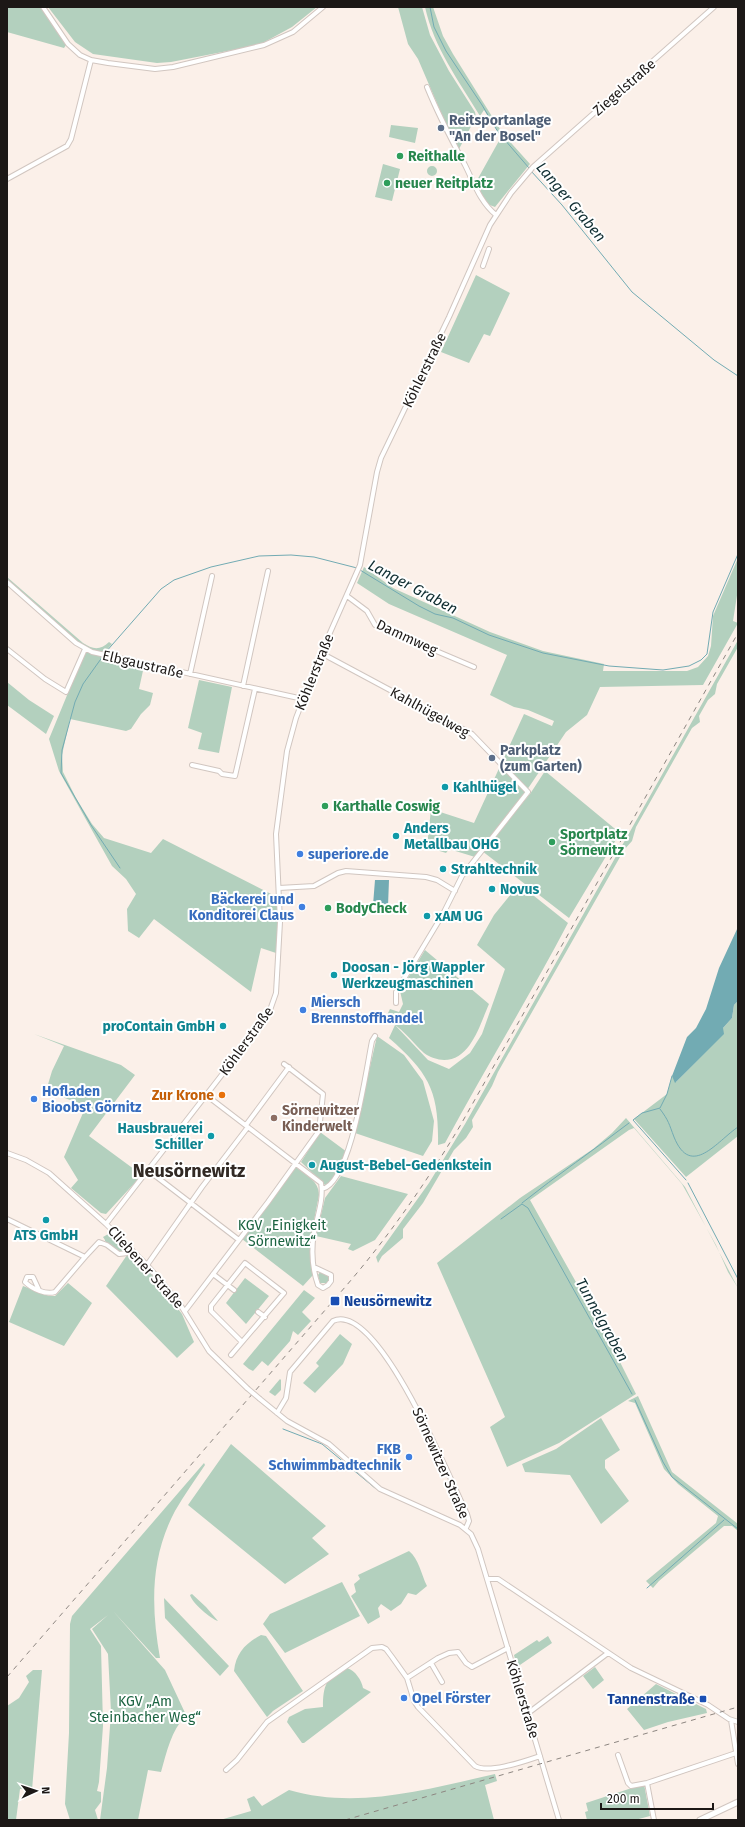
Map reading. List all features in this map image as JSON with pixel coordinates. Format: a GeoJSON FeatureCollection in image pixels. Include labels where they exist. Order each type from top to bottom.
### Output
{"type":"FeatureCollection","features":[{"type":"Feature","properties":{"kind":"main road"},"geometry":{"type":"LineString","coordinates":[[700,1820],[738,1802]]}},
{"type":"Feature","properties":{"kind":"street"},"geometry":{"type":"LineString","coordinates":[[43,7],[71,47],[80,55],[91,60],[146,69],[172,67],[225,53],[256,48],[293,32],[323,7]]}},
{"type":"Feature","properties":{"kind":"street","name":"Ziegelstraße"},"geometry":{"type":"LineString","coordinates":[[533,167],[714,7]]}},
{"type":"Feature","properties":{"kind":"street"},"geometry":{"type":"LineString","coordinates":[[7,179],[67,146],[71,139],[91,60]]}},
{"type":"Feature","properties":{"kind":"street"},"geometry":{"type":"LineString","coordinates":[[427,87],[440,120],[479,196],[488,209],[496,214]]}},
{"type":"Feature","properties":{"kind":"street","name":"Köhlerstraße"},"geometry":{"type":"LineString","coordinates":[[106,1224],[149,1171],[266,1018],[273,1004],[277,985],[280,932],[276,834],[289,744],[303,699],[321,653],[358,572],[378,465],[496,214],[533,167]]}},
{"type":"Feature","properties":{"kind":"street"},"geometry":{"type":"LineString","coordinates":[[482,266],[489,249]]}},
{"type":"Feature","properties":{"kind":"street"},"geometry":{"type":"LineString","coordinates":[[477,254],[486,259]]}},
{"type":"Feature","properties":{"kind":"street"},"geometry":{"type":"LineString","coordinates":[[243,686],[268,571]]}},
{"type":"Feature","properties":{"kind":"street"},"geometry":{"type":"LineString","coordinates":[[190,674],[212,576]]}},
{"type":"Feature","properties":{"kind":"street","name":"Elbgaustraße"},"geometry":{"type":"LineString","coordinates":[[7,582],[76,643],[85,649],[303,699]]}},
{"type":"Feature","properties":{"kind":"street","name":"Dammweg"},"geometry":{"type":"LineString","coordinates":[[347,596],[367,611],[375,625],[474,667]]}},
{"type":"Feature","properties":{"kind":"street"},"geometry":{"type":"LineString","coordinates":[[7,649],[45,679],[66,692],[85,649]]}},
{"type":"Feature","properties":{"kind":"street","name":"Kahlhügelweg"},"geometry":{"type":"LineString","coordinates":[[321,653],[472,734],[528,792],[467,869],[455,891]]}},
{"type":"Feature","properties":{"kind":"street"},"geometry":{"type":"LineString","coordinates":[[192,765],[219,771],[222,774],[235,776],[255,689]]}},
{"type":"Feature","properties":{"kind":"street"},"geometry":{"type":"LineString","coordinates":[[279,888],[314,886],[338,873],[352,870],[426,877],[437,880],[455,891],[429,940],[396,992],[396,1003]]}},
{"type":"Feature","properties":{"kind":"street"},"geometry":{"type":"LineString","coordinates":[[322,1189],[328,1188],[333,1183],[349,1150],[372,1041],[375,1036]]}},
{"type":"Feature","properties":{"kind":"street"},"geometry":{"type":"LineString","coordinates":[[185,1311],[319,1131],[323,1094],[284,1064]]}},
{"type":"Feature","properties":{"kind":"street"},"geometry":{"type":"LineString","coordinates":[[147,1266],[289,1067]]}},
{"type":"Feature","properties":{"kind":"street"},"geometry":{"type":"LineString","coordinates":[[206,1095],[321,1183],[322,1189],[312,1250],[314,1267],[318,1285],[323,1288],[326,1287],[331,1281],[331,1275],[314,1267]]}},
{"type":"Feature","properties":{"kind":"street","name":"Cliebener Straße"},"geometry":{"type":"LineString","coordinates":[[7,1153],[26,1160],[49,1173],[106,1224],[147,1266],[185,1311],[209,1351],[247,1388],[277,1413],[329,1444],[380,1489],[466,1528]]}},
{"type":"Feature","properties":{"kind":"street"},"geometry":{"type":"LineString","coordinates":[[149,1171],[239,1240]]}},
{"type":"Feature","properties":{"kind":"street"},"geometry":{"type":"LineString","coordinates":[[7,1218],[85,1257]]}},
{"type":"Feature","properties":{"kind":"street"},"geometry":{"type":"LineString","coordinates":[[39,1290],[50,1293],[58,1290],[99,1242],[107,1245],[119,1254],[124,1254],[132,1250]]}},
{"type":"Feature","properties":{"kind":"street"},"geometry":{"type":"LineString","coordinates":[[231,1355],[265,1317],[284,1292],[245,1263],[211,1306],[210,1311],[242,1342]]}},
{"type":"Feature","properties":{"kind":"street"},"geometry":{"type":"LineString","coordinates":[[213,1274],[234,1290]]}},
{"type":"Feature","properties":{"kind":"street"},"geometry":{"type":"LineString","coordinates":[[258,1312],[265,1317]]}},
{"type":"Feature","properties":{"kind":"street","name":"Sörnewitzer Straße"},"geometry":{"type":"LineString","coordinates":[[277,1413],[286,1398],[290,1372],[333,1321],[340,1318],[346,1319],[366,1333],[378,1346],[415,1405],[467,1514],[469,1522],[466,1528],[477,1544],[487,1578]]}},
{"type":"Feature","properties":{"kind":"street"},"geometry":{"type":"LineString","coordinates":[[487,1578],[498,1578],[631,1668],[678,1692],[708,1705],[731,1720],[738,1722]]}},
{"type":"Feature","properties":{"kind":"street","name":"Köhlerstraße"},"geometry":{"type":"LineString","coordinates":[[487,1578],[559,1820]]}},
{"type":"Feature","properties":{"kind":"street"},"geometry":{"type":"LineString","coordinates":[[226,1770],[237,1760],[267,1722],[372,1648],[378,1647],[386,1648],[407,1678],[414,1701],[418,1707],[478,1767],[485,1769],[523,1762],[540,1756]]}},
{"type":"Feature","properties":{"kind":"street"},"geometry":{"type":"LineString","coordinates":[[407,1678],[431,1663],[454,1652],[461,1654],[469,1666],[475,1666],[508,1648]]}},
{"type":"Feature","properties":{"kind":"street"},"geometry":{"type":"LineString","coordinates":[[527,1714],[608,1652]]}},
{"type":"Feature","properties":{"kind":"street"},"geometry":{"type":"LineString","coordinates":[[431,1663],[442,1682]]}},
{"type":"Feature","properties":{"kind":"street"},"geometry":{"type":"LineString","coordinates":[[731,1720],[738,1764]]}},
{"type":"Feature","properties":{"kind":"street"},"geometry":{"type":"LineString","coordinates":[[618,1755],[628,1784],[631,1786],[647,1783],[736,1753]]}},
{"type":"Feature","properties":{"kind":"street"},"geometry":{"type":"LineString","coordinates":[[647,1783],[654,1820]]}},
{"type":"Feature","properties":{"kind":"green space"},"geometry":{"type":"Polygon","coordinates":[[[7,7],[41,7],[66,45],[64,48],[7,32],[7,7]]]}},
{"type":"Feature","properties":{"kind":"green space"},"geometry":{"type":"Polygon","coordinates":[[[48,7],[317,7],[292,27],[259,45],[171,62],[157,63],[93,54],[75,42],[48,7]]]}},
{"type":"Feature","properties":{"kind":"green space"},"geometry":{"type":"Polygon","coordinates":[[[398,7],[422,7],[430,35],[449,71],[475,112],[476,117],[459,149],[445,122],[418,59],[408,44],[398,7]]]}},
{"type":"Feature","properties":{"kind":"green space"},"geometry":{"type":"Polygon","coordinates":[[[425,7],[433,7],[443,36],[453,54],[503,134],[530,164],[495,207],[487,204],[479,192],[481,191],[480,189],[478,190],[476,182],[500,139],[503,140],[484,110],[480,116],[448,64],[434,36],[425,7]]]}},
{"type":"Feature","properties":{"kind":"green space"},"geometry":{"type":"Polygon","coordinates":[[[391,125],[418,128],[415,143],[389,137],[391,125]]]}},
{"type":"Feature","properties":{"kind":"green space","name":"neuer Reitplatz"},"geometry":{"type":"Polygon","coordinates":[[[383,164],[400,169],[392,201],[375,197],[383,164]]]}},
{"type":"Feature","properties":{"kind":"green space"},"geometry":{"type":"Polygon","coordinates":[[[430,166],[434,166],[436,167],[436,175],[430,176],[427,173],[427,169],[430,166]]]}},
{"type":"Feature","properties":{"kind":"green space"},"geometry":{"type":"Polygon","coordinates":[[[476,275],[510,293],[490,336],[484,334],[469,363],[441,352],[476,275]]]}},
{"type":"Feature","properties":{"kind":"green space"},"geometry":{"type":"Polygon","coordinates":[[[738,558],[738,589],[733,621],[738,623],[703,685],[600,687],[587,715],[566,732],[529,787],[475,857],[449,849],[446,853],[427,847],[431,809],[474,823],[524,714],[552,726],[554,721],[528,710],[514,707],[490,695],[507,655],[389,604],[357,583],[364,567],[393,588],[490,632],[543,651],[604,664],[603,671],[687,671],[698,667],[708,656],[711,646],[713,616],[738,558]]]}},
{"type":"Feature","properties":{"kind":"green space"},"geometry":{"type":"Polygon","coordinates":[[[7,577],[83,643],[90,647],[96,648],[102,647],[109,642],[112,644],[104,653],[93,651],[78,642],[7,580],[7,577]]]}},
{"type":"Feature","properties":{"kind":"green space"},"geometry":{"type":"Polygon","coordinates":[[[738,640],[738,647],[717,684],[715,694],[708,700],[699,716],[700,722],[692,728],[636,827],[632,841],[624,850],[498,1072],[492,1086],[472,1120],[473,1127],[466,1138],[454,1150],[423,1203],[403,1229],[403,1238],[382,1256],[378,1263],[376,1257],[429,1183],[465,1124],[738,640]]]}},
{"type":"Feature","properties":{"kind":"green space"},"geometry":{"type":"Polygon","coordinates":[[[87,652],[144,666],[139,689],[153,693],[150,705],[141,714],[131,729],[126,731],[70,719],[62,755],[63,772],[76,798],[92,824],[104,838],[151,853],[163,839],[277,897],[278,938],[276,953],[261,948],[251,992],[154,919],[139,938],[128,931],[127,909],[136,894],[126,879],[112,866],[59,771],[49,739],[84,654],[87,652]]]}},
{"type":"Feature","properties":{"kind":"green space"},"geometry":{"type":"Polygon","coordinates":[[[199,680],[232,687],[219,753],[198,749],[202,733],[188,728],[199,680]]]}},
{"type":"Feature","properties":{"kind":"green space"},"geometry":{"type":"Polygon","coordinates":[[[7,682],[29,700],[54,716],[46,734],[7,705],[7,682]]]}},
{"type":"Feature","properties":{"kind":"green space","name":"Sportplatz Sörnewitz"},"geometry":{"type":"Polygon","coordinates":[[[545,771],[620,833],[569,918],[482,851],[530,794],[545,771]]]}},
{"type":"Feature","properties":{"kind":"green space"},"geometry":{"type":"Polygon","coordinates":[[[519,884],[568,923],[445,1143],[438,1145],[436,1110],[429,1084],[414,1062],[389,1038],[395,1025],[428,1060],[449,1069],[470,1053],[482,1034],[505,969],[477,945],[494,915],[519,884]]]}},
{"type":"Feature","properties":{"kind":"green space"},"geometry":{"type":"Polygon","coordinates":[[[425,950],[489,1004],[478,1031],[468,1048],[453,1058],[444,1060],[434,1058],[426,1054],[401,1030],[385,1019],[390,1009],[399,1012],[403,1004],[400,991],[425,950]]]}},
{"type":"Feature","properties":{"kind":"green space"},"geometry":{"type":"Polygon","coordinates":[[[738,1001],[738,1136],[686,1177],[634,1119],[667,1094],[672,1076],[676,1082],[723,1034],[723,1028],[732,1018],[734,1005],[738,1001]]]}},
{"type":"Feature","properties":{"kind":"green space"},"geometry":{"type":"Polygon","coordinates":[[[34,1034],[121,1065],[135,1075],[89,1136],[142,1175],[106,1214],[101,1213],[71,1188],[78,1180],[64,1157],[86,1106],[46,1091],[52,1071],[64,1046],[34,1034]]]}},
{"type":"Feature","properties":{"kind":"green space"},"geometry":{"type":"Polygon","coordinates":[[[377,1036],[404,1055],[423,1081],[434,1121],[432,1141],[423,1156],[355,1133],[377,1036]]]}},
{"type":"Feature","properties":{"kind":"green space"},"geometry":{"type":"Polygon","coordinates":[[[626,1118],[685,1187],[706,1228],[682,1184],[634,1128],[629,1130],[530,1200],[614,1350],[636,1394],[559,1443],[507,1467],[490,1427],[505,1417],[437,1263],[520,1198],[593,1149],[612,1133],[626,1118]]]}},
{"type":"Feature","properties":{"kind":"green space"},"geometry":{"type":"Polygon","coordinates":[[[320,1132],[347,1152],[330,1183],[325,1185],[301,1162],[320,1132]]]}},
{"type":"Feature","properties":{"kind":"green space","name":"KGV „Einigkeit Sörnewitz“"},"geometry":{"type":"Polygon","coordinates":[[[296,1167],[314,1182],[317,1186],[319,1195],[311,1245],[311,1265],[313,1275],[303,1286],[242,1239],[296,1167]]]}},
{"type":"Feature","properties":{"kind":"green space","name":"KGV „Einigkeit Sörnewitz“"},"geometry":{"type":"Polygon","coordinates":[[[341,1176],[408,1194],[375,1240],[353,1251],[348,1249],[351,1244],[316,1236],[325,1198],[341,1176]]]}},
{"type":"Feature","properties":{"kind":"green space"},"geometry":{"type":"Polygon","coordinates":[[[110,1233],[129,1250],[118,1252],[105,1241],[103,1237],[110,1233]]]}},
{"type":"Feature","properties":{"kind":"green space"},"geometry":{"type":"Polygon","coordinates":[[[719,1252],[738,1288],[728,1272],[719,1252]]]}},
{"type":"Feature","properties":{"kind":"green space"},"geometry":{"type":"Polygon","coordinates":[[[132,1253],[152,1275],[182,1314],[194,1342],[177,1358],[106,1286],[127,1255],[132,1253]]]}},
{"type":"Feature","properties":{"kind":"green space"},"geometry":{"type":"Polygon","coordinates":[[[320,1272],[328,1276],[329,1280],[327,1283],[320,1283],[318,1275],[320,1272]]]}},
{"type":"Feature","properties":{"kind":"green space"},"geometry":{"type":"Polygon","coordinates":[[[245,1278],[269,1296],[246,1324],[226,1303],[245,1278]]]}},
{"type":"Feature","properties":{"kind":"green space"},"geometry":{"type":"Polygon","coordinates":[[[68,1283],[92,1303],[64,1346],[9,1322],[23,1286],[49,1296],[55,1296],[68,1283]]]}},
{"type":"Feature","properties":{"kind":"green space"},"geometry":{"type":"Polygon","coordinates":[[[304,1290],[315,1298],[302,1312],[311,1321],[298,1335],[293,1331],[290,1341],[268,1366],[262,1361],[253,1371],[249,1369],[243,1364],[304,1290]]]}},
{"type":"Feature","properties":{"kind":"green space"},"geometry":{"type":"Polygon","coordinates":[[[340,1334],[352,1344],[343,1364],[315,1393],[303,1383],[319,1366],[316,1363],[340,1334]]]}},
{"type":"Feature","properties":{"kind":"green space"},"geometry":{"type":"Polygon","coordinates":[[[280,1379],[281,1390],[275,1396],[269,1392],[280,1379]]]}},
{"type":"Feature","properties":{"kind":"green space"},"geometry":{"type":"Polygon","coordinates":[[[638,1396],[672,1472],[738,1524],[738,1531],[732,1526],[724,1526],[659,1581],[653,1588],[646,1581],[716,1523],[718,1516],[678,1484],[664,1469],[635,1403],[628,1401],[638,1396]]]}},
{"type":"Feature","properties":{"kind":"green space"},"geometry":{"type":"Polygon","coordinates":[[[601,1418],[620,1450],[605,1460],[605,1468],[629,1501],[601,1524],[570,1475],[525,1472],[522,1464],[556,1449],[601,1418]]]}},
{"type":"Feature","properties":{"kind":"green space"},"geometry":{"type":"Polygon","coordinates":[[[231,1444],[326,1526],[312,1538],[329,1554],[285,1584],[188,1505],[231,1444]]]}},
{"type":"Feature","properties":{"kind":"green space","name":"KGV „Am Steinbacher Weg“"},"geometry":{"type":"Polygon","coordinates":[[[204,1463],[205,1465],[175,1511],[161,1547],[157,1565],[154,1601],[160,1658],[156,1658],[113,1611],[165,1670],[186,1715],[173,1735],[161,1772],[148,1770],[138,1820],[100,1820],[107,1768],[111,1712],[108,1654],[92,1629],[108,1615],[90,1629],[101,1646],[103,1726],[97,1791],[101,1792],[101,1802],[95,1810],[98,1820],[70,1820],[65,1804],[69,1733],[70,1624],[72,1616],[204,1463]]]}},
{"type":"Feature","properties":{"kind":"green space"},"geometry":{"type":"Polygon","coordinates":[[[409,1551],[418,1562],[427,1586],[416,1595],[408,1593],[401,1604],[391,1611],[381,1604],[378,1608],[380,1617],[368,1624],[351,1596],[356,1592],[354,1584],[360,1579],[358,1575],[409,1551]]]}},
{"type":"Feature","properties":{"kind":"green space"},"geometry":{"type":"Polygon","coordinates":[[[342,1582],[360,1616],[285,1653],[263,1624],[270,1614],[342,1582]]]}},
{"type":"Feature","properties":{"kind":"green space"},"geometry":{"type":"Polygon","coordinates":[[[192,1594],[218,1621],[198,1606],[191,1598],[190,1595],[192,1594]]]}},
{"type":"Feature","properties":{"kind":"green space"},"geometry":{"type":"Polygon","coordinates":[[[164,1598],[229,1666],[220,1676],[165,1618],[164,1598]]]}},
{"type":"Feature","properties":{"kind":"green space"},"geometry":{"type":"Polygon","coordinates":[[[261,1635],[266,1636],[303,1691],[273,1711],[267,1717],[234,1671],[239,1654],[246,1645],[261,1635]]]}},
{"type":"Feature","properties":{"kind":"green space"},"geometry":{"type":"Polygon","coordinates":[[[548,1636],[552,1643],[517,1667],[514,1655],[537,1640],[539,1642],[548,1636]]]}},
{"type":"Feature","properties":{"kind":"green space"},"geometry":{"type":"Polygon","coordinates":[[[595,1667],[604,1680],[593,1689],[583,1676],[595,1667]]]}},
{"type":"Feature","properties":{"kind":"green space"},"geometry":{"type":"Polygon","coordinates":[[[347,1668],[358,1676],[363,1688],[371,1692],[302,1743],[287,1722],[289,1717],[305,1709],[323,1707],[325,1688],[330,1678],[347,1668]]]}},
{"type":"Feature","properties":{"kind":"green space"},"geometry":{"type":"Polygon","coordinates":[[[33,1670],[42,1670],[32,1790],[20,1789],[16,1820],[7,1820],[7,1706],[19,1698],[29,1682],[26,1676],[33,1670]]]}},
{"type":"Feature","properties":{"kind":"green space"},"geometry":{"type":"Polygon","coordinates":[[[656,1684],[706,1709],[707,1713],[668,1722],[644,1730],[627,1709],[656,1684]]]}},
{"type":"Feature","properties":{"kind":"green space"},"geometry":{"type":"Polygon","coordinates":[[[495,1774],[497,1781],[485,1785],[494,1820],[220,1820],[251,1811],[247,1799],[254,1796],[262,1806],[289,1790],[315,1796],[367,1798],[418,1791],[495,1774]]]}},
{"type":"Feature","properties":{"kind":"green space"},"geometry":{"type":"Polygon","coordinates":[[[644,1784],[650,1816],[635,1820],[587,1820],[585,1812],[588,1811],[586,1803],[644,1784]]]}},
{"type":"Feature","properties":{"kind":"water"},"geometry":{"type":"Polygon","coordinates":[[[375,880],[389,880],[388,906],[373,905],[375,880]]]}},
{"type":"Feature","properties":{"kind":"water"},"geometry":{"type":"Polygon","coordinates":[[[738,927],[738,1001],[734,1005],[732,1018],[723,1028],[724,1034],[675,1083],[672,1076],[687,1037],[696,1028],[706,1009],[719,968],[738,927]]]}},
{"type":"Feature","properties":{"kind":"waterway","name":"Langer Graben"},"geometry":{"type":"LineString","coordinates":[[430,7],[434,27],[446,51],[498,132],[529,168]]}},
{"type":"Feature","properties":{"kind":"waterway","name":"Langer Graben"},"geometry":{"type":"LineString","coordinates":[[531,171],[562,205],[632,292],[714,360],[738,376]]}},
{"type":"Feature","properties":{"kind":"waterway","name":"Langer Graben"},"geometry":{"type":"LineString","coordinates":[[360,570],[435,614],[453,618],[489,635],[543,653],[609,666],[663,670],[689,666],[701,660],[707,654],[713,612],[738,554]]}},
{"type":"Feature","properties":{"kind":"waterway","name":"Langer Graben"},"geometry":{"type":"LineString","coordinates":[[105,653],[161,589],[174,580],[211,567],[259,556],[291,555],[314,557],[357,568]]}},
{"type":"Feature","properties":{"kind":"waterway","name":"Langer Graben"},"geometry":{"type":"LineString","coordinates":[[103,656],[83,684],[75,702],[62,750],[61,773],[91,825],[120,868]]}},
{"type":"Feature","properties":{"kind":"waterway"},"geometry":{"type":"LineString","coordinates":[[672,1076],[667,1094],[660,1108],[642,1113],[633,1120],[686,1180]]}},
{"type":"Feature","properties":{"kind":"waterway"},"geometry":{"type":"LineString","coordinates":[[660,1109],[681,1149],[688,1155],[696,1156],[704,1153],[738,1127]]}},
{"type":"Feature","properties":{"kind":"waterway"},"geometry":{"type":"LineString","coordinates":[[522,1203],[629,1123]]}},
{"type":"Feature","properties":{"kind":"waterway"},"geometry":{"type":"LineString","coordinates":[[688,1183],[738,1279]]}},
{"type":"Feature","properties":{"kind":"waterway","name":"Tunnelgraben"},"geometry":{"type":"LineString","coordinates":[[501,1219],[522,1204],[528,1208],[632,1394]]}},
{"type":"Feature","properties":{"kind":"waterway"},"geometry":{"type":"LineString","coordinates":[[635,1400],[663,1462],[672,1477],[738,1529]]}},
{"type":"Feature","properties":{"kind":"waterway"},"geometry":{"type":"LineString","coordinates":[[283,1429],[322,1444],[375,1488]]}},
{"type":"Feature","properties":{"kind":"waterway"},"geometry":{"type":"LineString","coordinates":[[647,1588],[724,1520]]}},
{"type":"Feature","properties":{"kind":"railway"},"geometry":{"type":"LineString","coordinates":[[7,1677],[346,1286],[406,1209],[460,1126],[738,633]]}},
{"type":"Feature","properties":{"kind":"railway"},"geometry":{"type":"LineString","coordinates":[[345,1820],[738,1707]]}},
{"type":"Feature","properties":{"kind":"place","name":"Reitsportanlage \"An der Bosel\""},"geometry":{"type":"Point","coordinates":[441,128]}},
{"type":"Feature","properties":{"kind":"place","name":"Reithalle"},"geometry":{"type":"Point","coordinates":[400,156]}},
{"type":"Feature","properties":{"kind":"place","name":"neuer Reitplatz"},"geometry":{"type":"Point","coordinates":[387,183]}},
{"type":"Feature","properties":{"kind":"place","name":"Parkplatz (zum Garten)"},"geometry":{"type":"Point","coordinates":[492,758]}},
{"type":"Feature","properties":{"kind":"place","name":"Kahlhügel"},"geometry":{"type":"Point","coordinates":[445,787]}},
{"type":"Feature","properties":{"kind":"place","name":"Karthalle Coswig"},"geometry":{"type":"Point","coordinates":[325,806]}},
{"type":"Feature","properties":{"kind":"place","name":"Anders Metallbau OHG"},"geometry":{"type":"Point","coordinates":[396,836]}},
{"type":"Feature","properties":{"kind":"place","name":"Sportplatz Sörnewitz"},"geometry":{"type":"Point","coordinates":[552,842]}},
{"type":"Feature","properties":{"kind":"place","name":"superiore.de"},"geometry":{"type":"Point","coordinates":[300,854]}},
{"type":"Feature","properties":{"kind":"place","name":"Strahltechnik"},"geometry":{"type":"Point","coordinates":[443,869]}},
{"type":"Feature","properties":{"kind":"place","name":"Novus"},"geometry":{"type":"Point","coordinates":[492,889]}},
{"type":"Feature","properties":{"kind":"place","name":"Bäckerei und Konditorei Claus"},"geometry":{"type":"Point","coordinates":[302,907]}},
{"type":"Feature","properties":{"kind":"place","name":"BodyCheck"},"geometry":{"type":"Point","coordinates":[328,908]}},
{"type":"Feature","properties":{"kind":"place","name":"xAM UG"},"geometry":{"type":"Point","coordinates":[427,916]}},
{"type":"Feature","properties":{"kind":"place","name":"Doosan - Jörg Wappler Werkzeugmaschinen"},"geometry":{"type":"Point","coordinates":[334,975]}},
{"type":"Feature","properties":{"kind":"place","name":"Miersch Brennstoffhandel"},"geometry":{"type":"Point","coordinates":[303,1010]}},
{"type":"Feature","properties":{"kind":"place","name":"proContain GmbH"},"geometry":{"type":"Point","coordinates":[223,1026]}},
{"type":"Feature","properties":{"kind":"place","name":"Zur Krone"},"geometry":{"type":"Point","coordinates":[222,1095]}},
{"type":"Feature","properties":{"kind":"place","name":"Hofladen Bioobst Görnitz"},"geometry":{"type":"Point","coordinates":[34,1099]}},
{"type":"Feature","properties":{"kind":"place","name":"Sörnewitzer Kinderwelt"},"geometry":{"type":"Point","coordinates":[274,1118]}},
{"type":"Feature","properties":{"kind":"place","name":"Hausbrauerei Schiller"},"geometry":{"type":"Point","coordinates":[211,1136]}},
{"type":"Feature","properties":{"kind":"place","name":"August-Bebel-Gedenkstein"},"geometry":{"type":"Point","coordinates":[312,1165]}},
{"type":"Feature","properties":{"kind":"place","name":"ATS GmbH"},"geometry":{"type":"Point","coordinates":[46,1220]}},
{"type":"Feature","properties":{"kind":"place","name":"Neusörnewitz"},"geometry":{"type":"Point","coordinates":[335,1301]}},
{"type":"Feature","properties":{"kind":"place","name":"FKB Schwimmbadtechnik"},"geometry":{"type":"Point","coordinates":[409,1457]}},
{"type":"Feature","properties":{"kind":"place","name":"Opel Förster"},"geometry":{"type":"Point","coordinates":[404,1698]}},
{"type":"Feature","properties":{"kind":"place","name":"Tannenstraße"},"geometry":{"type":"Point","coordinates":[703,1699]}},
{"type":"Feature","properties":{"kind":"district","name":"Neusörnewitz"},"geometry":{"type":"Point","coordinates":[189,1171]}}]}
